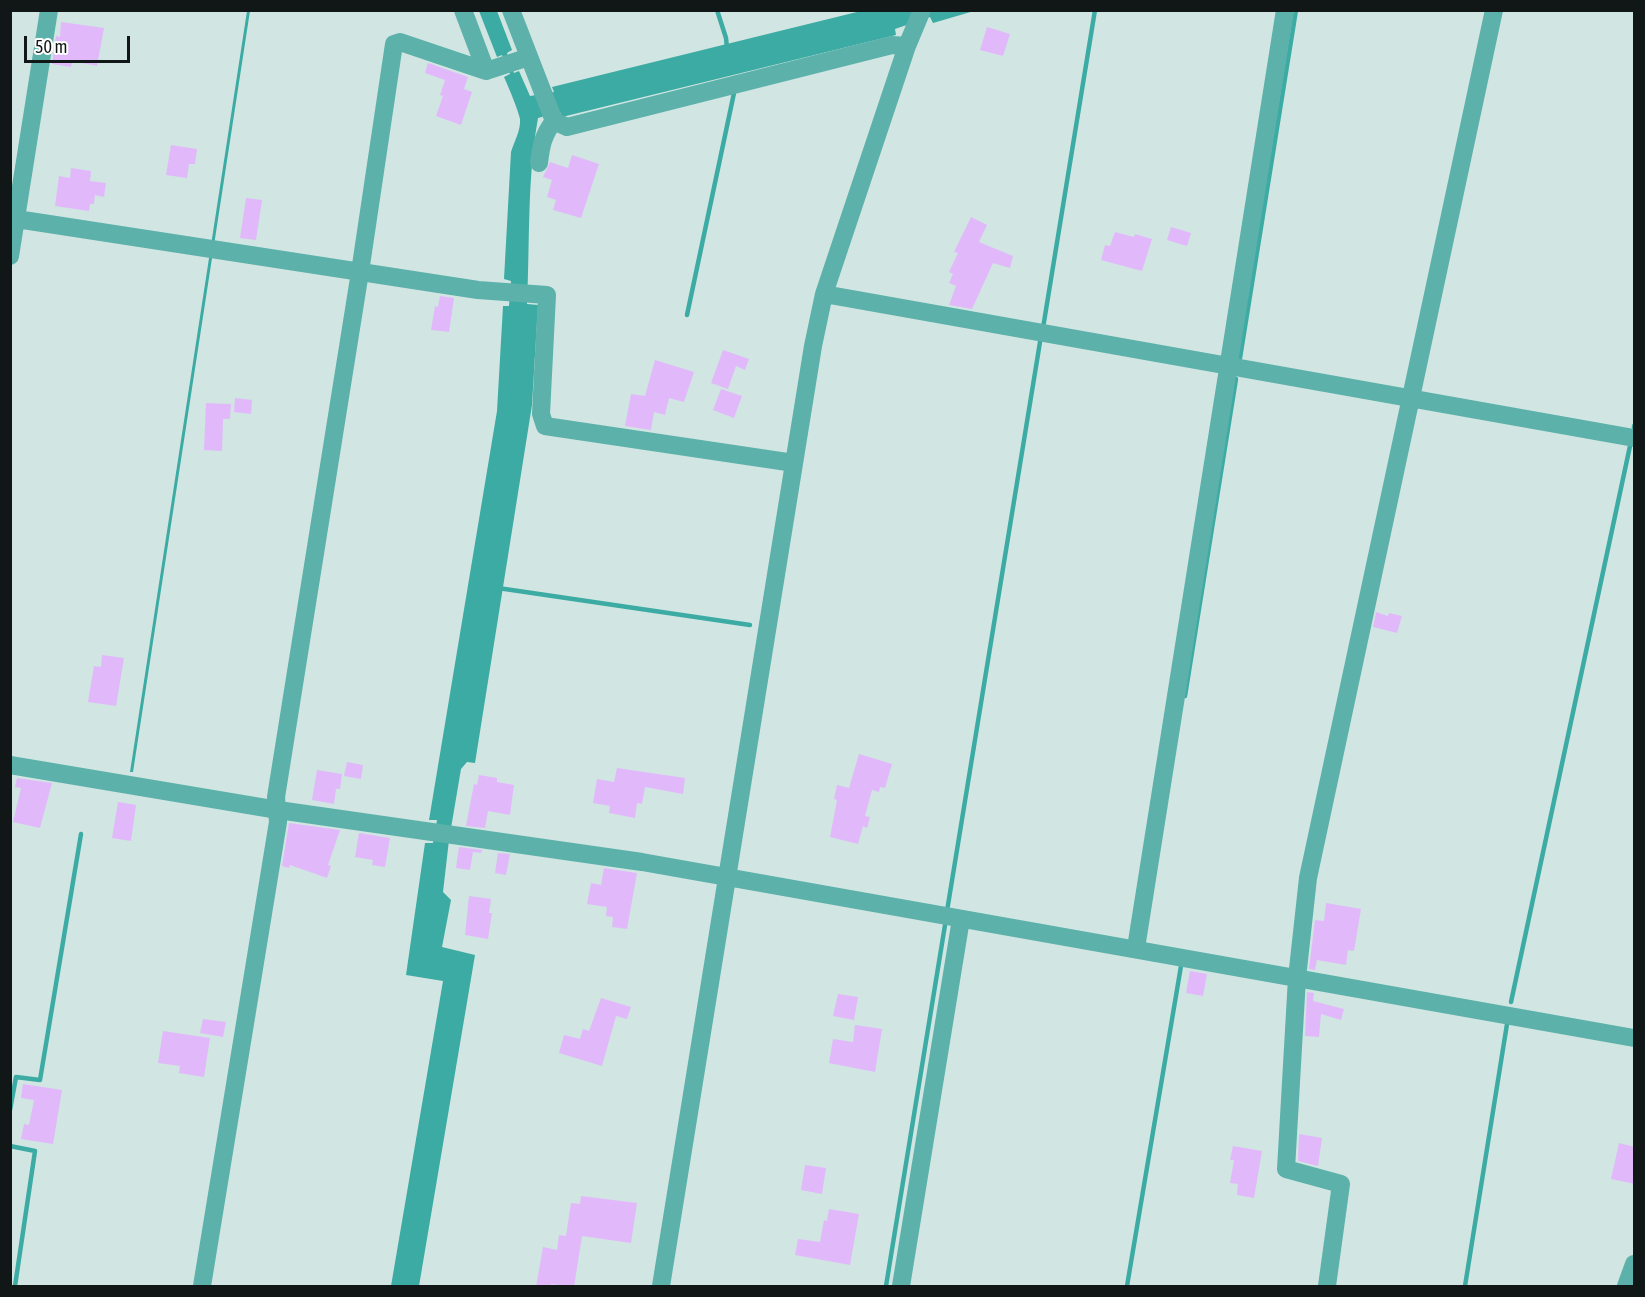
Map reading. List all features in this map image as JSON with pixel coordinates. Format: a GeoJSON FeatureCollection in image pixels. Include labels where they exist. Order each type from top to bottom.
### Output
{"type":"FeatureCollection","features":[{"type":"Feature","properties":{"kind":"street"},"geometry":{"type":"LineString","coordinates":[[10,256],[13,218],[49,10]]}},
{"type":"Feature","properties":{"kind":"street"},"geometry":{"type":"LineString","coordinates":[[463,10],[507,64],[541,87],[553,119],[567,127],[892,45],[907,46]]}},
{"type":"Feature","properties":{"kind":"street"},"geometry":{"type":"LineString","coordinates":[[507,64],[512,10]]}},
{"type":"Feature","properties":{"kind":"street"},"geometry":{"type":"LineString","coordinates":[[1136,948],[1285,10]]}},
{"type":"Feature","properties":{"kind":"street"},"geometry":{"type":"LineString","coordinates":[[1327,1287],[1341,1184],[1286,1169],[1297,978],[1308,878],[1494,10]]}},
{"type":"Feature","properties":{"kind":"street"},"geometry":{"type":"LineString","coordinates":[[661,1287],[813,346],[824,294],[918,18]]}},
{"type":"Feature","properties":{"kind":"street"},"geometry":{"type":"LineString","coordinates":[[202,1287],[278,822],[276,797],[394,45],[400,42],[507,64]]}},
{"type":"Feature","properties":{"kind":"street"},"geometry":{"type":"LineString","coordinates":[[539,163],[545,132],[553,119]]}},
{"type":"Feature","properties":{"kind":"street"},"geometry":{"type":"LineString","coordinates":[[13,218],[360,272],[506,292],[547,295],[541,414],[545,426],[794,463]]}},
{"type":"Feature","properties":{"kind":"street"},"geometry":{"type":"LineString","coordinates":[[824,294],[1635,438]]}},
{"type":"Feature","properties":{"kind":"street"},"geometry":{"type":"LineString","coordinates":[[10,765],[278,810],[727,876],[1635,1038]]}},
{"type":"Feature","properties":{"kind":"street"},"geometry":{"type":"LineString","coordinates":[[901,1287],[951,917]]}},
{"type":"Feature","properties":{"kind":"street"},"geometry":{"type":"LineString","coordinates":[[1626,1287],[1635,1264]]}},
{"type":"Feature","properties":{"kind":"water"},"geometry":{"type":"Polygon","coordinates":[[[247,11],[250,11],[133,772],[130,772],[247,11]]]}},
{"type":"Feature","properties":{"kind":"water"},"geometry":{"type":"Polygon","coordinates":[[[479,11],[497,11],[512,50],[507,53],[514,73],[519,71],[530,96],[554,92],[552,87],[861,11],[974,11],[933,23],[930,17],[895,29],[896,35],[562,117],[560,112],[538,118],[530,187],[527,304],[538,305],[532,405],[475,763],[467,762],[461,769],[443,892],[451,900],[442,947],[475,955],[419,1286],[391,1286],[443,981],[406,975],[425,843],[433,843],[437,820],[429,820],[497,411],[503,306],[509,306],[511,281],[504,279],[511,152],[520,119],[504,77],[510,74],[502,55],[497,57],[479,11]]]}},
{"type":"Feature","properties":{"kind":"building"},"geometry":{"type":"Polygon","coordinates":[[[61,22],[104,28],[97,66],[72,61],[71,67],[52,64],[56,36],[60,37],[61,22]]]}},
{"type":"Feature","properties":{"kind":"building"},"geometry":{"type":"Polygon","coordinates":[[[987,27],[1010,34],[1003,56],[980,50],[987,27]]]}},
{"type":"Feature","properties":{"kind":"building"},"geometry":{"type":"Polygon","coordinates":[[[428,63],[468,77],[464,89],[472,92],[461,125],[436,116],[443,96],[440,95],[445,80],[425,73],[428,63]]]}},
{"type":"Feature","properties":{"kind":"building"},"geometry":{"type":"Polygon","coordinates":[[[171,145],[197,149],[195,164],[189,164],[187,178],[166,175],[171,145]]]}},
{"type":"Feature","properties":{"kind":"building"},"geometry":{"type":"Polygon","coordinates":[[[572,155],[599,164],[581,218],[553,210],[556,200],[547,197],[552,180],[543,177],[550,162],[568,168],[572,155]]]}},
{"type":"Feature","properties":{"kind":"building"},"geometry":{"type":"Polygon","coordinates":[[[71,168],[91,171],[90,181],[106,183],[104,197],[95,195],[94,204],[90,204],[89,211],[55,206],[59,176],[70,178],[71,168]]]}},
{"type":"Feature","properties":{"kind":"building"},"geometry":{"type":"Polygon","coordinates":[[[246,198],[262,200],[256,240],[240,238],[246,198]]]}},
{"type":"Feature","properties":{"kind":"building"},"geometry":{"type":"Polygon","coordinates":[[[971,217],[987,225],[979,242],[1013,256],[1010,268],[993,263],[972,309],[949,305],[956,286],[949,283],[953,274],[949,272],[958,253],[954,252],[971,217]]]}},
{"type":"Feature","properties":{"kind":"building"},"geometry":{"type":"Polygon","coordinates":[[[1171,227],[1191,233],[1187,246],[1167,240],[1171,227]]]}},
{"type":"Feature","properties":{"kind":"building"},"geometry":{"type":"Polygon","coordinates":[[[1115,232],[1152,239],[1142,271],[1101,260],[1105,245],[1110,246],[1115,232]]]}},
{"type":"Feature","properties":{"kind":"building"},"geometry":{"type":"Polygon","coordinates":[[[440,296],[454,298],[449,332],[431,330],[435,306],[438,307],[440,296]]]}},
{"type":"Feature","properties":{"kind":"building"},"geometry":{"type":"Polygon","coordinates":[[[723,350],[749,359],[745,370],[736,366],[728,389],[711,383],[723,350]]]}},
{"type":"Feature","properties":{"kind":"building"},"geometry":{"type":"Polygon","coordinates":[[[655,360],[694,372],[684,402],[669,398],[665,415],[654,412],[651,430],[625,426],[631,394],[645,396],[655,360]]]}},
{"type":"Feature","properties":{"kind":"building"},"geometry":{"type":"Polygon","coordinates":[[[721,389],[742,396],[734,418],[713,410],[721,389]]]}},
{"type":"Feature","properties":{"kind":"building"},"geometry":{"type":"Polygon","coordinates":[[[235,398],[252,400],[251,414],[234,412],[235,398]]]}},
{"type":"Feature","properties":{"kind":"building"},"geometry":{"type":"Polygon","coordinates":[[[206,403],[231,404],[230,419],[223,419],[222,451],[204,450],[206,403]]]}},
{"type":"Feature","properties":{"kind":"building"},"geometry":{"type":"Polygon","coordinates":[[[1376,612],[1388,616],[1389,613],[1402,616],[1397,633],[1373,627],[1376,612]]]}},
{"type":"Feature","properties":{"kind":"building"},"geometry":{"type":"Polygon","coordinates":[[[102,655],[124,658],[116,706],[88,702],[94,666],[101,667],[102,655]]]}},
{"type":"Feature","properties":{"kind":"building"},"geometry":{"type":"Polygon","coordinates":[[[859,754],[892,764],[885,788],[880,787],[879,792],[872,790],[865,816],[870,817],[867,828],[863,826],[858,844],[830,837],[837,800],[834,799],[837,785],[849,788],[859,754]]]}},
{"type":"Feature","properties":{"kind":"building"},"geometry":{"type":"Polygon","coordinates":[[[347,762],[363,765],[361,779],[344,776],[347,762]]]}},
{"type":"Feature","properties":{"kind":"building"},"geometry":{"type":"Polygon","coordinates":[[[617,768],[685,778],[683,794],[645,787],[642,804],[637,803],[635,818],[609,813],[610,806],[593,803],[597,779],[614,782],[617,768]]]}},
{"type":"Feature","properties":{"kind":"building"},"geometry":{"type":"Polygon","coordinates":[[[317,770],[342,774],[340,789],[336,789],[334,804],[312,800],[317,770]]]}},
{"type":"Feature","properties":{"kind":"building"},"geometry":{"type":"Polygon","coordinates":[[[479,775],[497,778],[497,782],[514,785],[510,815],[488,811],[485,828],[466,826],[474,784],[477,785],[479,775]]]}},
{"type":"Feature","properties":{"kind":"building"},"geometry":{"type":"Polygon","coordinates":[[[17,778],[52,783],[40,828],[13,822],[21,788],[15,787],[17,778]]]}},
{"type":"Feature","properties":{"kind":"building"},"geometry":{"type":"Polygon","coordinates":[[[118,802],[136,805],[131,841],[112,838],[118,802]]]}},
{"type":"Feature","properties":{"kind":"building"},"geometry":{"type":"Polygon","coordinates":[[[289,823],[340,830],[328,865],[331,866],[327,878],[290,865],[289,868],[282,866],[289,823]]]}},
{"type":"Feature","properties":{"kind":"building"},"geometry":{"type":"Polygon","coordinates":[[[359,833],[390,838],[385,867],[372,865],[373,860],[355,857],[359,833]]]}},
{"type":"Feature","properties":{"kind":"building"},"geometry":{"type":"Polygon","coordinates":[[[459,847],[482,850],[481,853],[473,852],[470,870],[456,868],[459,847]]]}},
{"type":"Feature","properties":{"kind":"building"},"geometry":{"type":"Polygon","coordinates":[[[498,853],[510,854],[506,875],[495,873],[498,853]]]}},
{"type":"Feature","properties":{"kind":"building"},"geometry":{"type":"Polygon","coordinates":[[[604,868],[637,873],[627,929],[612,927],[613,917],[606,916],[607,907],[587,904],[591,883],[601,885],[604,868]]]}},
{"type":"Feature","properties":{"kind":"building"},"geometry":{"type":"Polygon","coordinates":[[[469,896],[491,899],[489,913],[492,913],[488,939],[465,935],[469,896]]]}},
{"type":"Feature","properties":{"kind":"building"},"geometry":{"type":"Polygon","coordinates":[[[1326,903],[1361,909],[1354,951],[1348,950],[1346,965],[1317,960],[1315,970],[1309,969],[1315,920],[1324,921],[1326,903]]]}},
{"type":"Feature","properties":{"kind":"building"},"geometry":{"type":"Polygon","coordinates":[[[1190,971],[1207,974],[1203,996],[1186,993],[1190,971]]]}},
{"type":"Feature","properties":{"kind":"building"},"geometry":{"type":"Polygon","coordinates":[[[1307,992],[1314,993],[1313,1001],[1344,1009],[1341,1020],[1321,1014],[1319,1037],[1305,1036],[1307,992]]]}},
{"type":"Feature","properties":{"kind":"building"},"geometry":{"type":"Polygon","coordinates":[[[838,994],[858,997],[854,1020],[833,1016],[838,994]]]}},
{"type":"Feature","properties":{"kind":"building"},"geometry":{"type":"Polygon","coordinates":[[[601,998],[631,1007],[627,1019],[616,1016],[602,1066],[559,1053],[564,1035],[580,1039],[583,1029],[589,1031],[601,998]]]}},
{"type":"Feature","properties":{"kind":"building"},"geometry":{"type":"Polygon","coordinates":[[[203,1019],[226,1022],[223,1037],[200,1033],[203,1019]]]}},
{"type":"Feature","properties":{"kind":"building"},"geometry":{"type":"Polygon","coordinates":[[[855,1025],[882,1029],[875,1072],[829,1063],[833,1039],[853,1042],[855,1025]]]}},
{"type":"Feature","properties":{"kind":"building"},"geometry":{"type":"Polygon","coordinates":[[[163,1031],[210,1038],[204,1077],[179,1073],[180,1066],[158,1063],[163,1031]]]}},
{"type":"Feature","properties":{"kind":"building"},"geometry":{"type":"Polygon","coordinates":[[[23,1084],[62,1090],[53,1144],[21,1139],[24,1124],[29,1125],[34,1100],[21,1098],[23,1084]]]}},
{"type":"Feature","properties":{"kind":"building"},"geometry":{"type":"Polygon","coordinates":[[[1299,1134],[1322,1138],[1318,1166],[1298,1161],[1299,1134]]]}},
{"type":"Feature","properties":{"kind":"building"},"geometry":{"type":"Polygon","coordinates":[[[1619,1143],[1635,1147],[1635,1184],[1611,1179],[1619,1143]]]}},
{"type":"Feature","properties":{"kind":"building"},"geometry":{"type":"Polygon","coordinates":[[[1233,1146],[1262,1151],[1254,1198],[1237,1195],[1238,1184],[1230,1183],[1234,1160],[1230,1160],[1233,1146]]]}},
{"type":"Feature","properties":{"kind":"building"},"geometry":{"type":"Polygon","coordinates":[[[805,1165],[826,1168],[822,1194],[801,1190],[805,1165]]]}},
{"type":"Feature","properties":{"kind":"building"},"geometry":{"type":"Polygon","coordinates":[[[581,1196],[637,1203],[631,1243],[582,1236],[574,1287],[551,1284],[551,1287],[536,1287],[543,1247],[557,1250],[559,1235],[566,1236],[571,1203],[580,1204],[581,1196]]]}},
{"type":"Feature","properties":{"kind":"building"},"geometry":{"type":"Polygon","coordinates":[[[829,1209],[859,1214],[850,1265],[795,1255],[798,1239],[820,1242],[824,1220],[827,1221],[829,1209]]]}},
{"type":"Feature","properties":{"kind":"waterway"},"geometry":{"type":"LineString","coordinates":[[717,10],[727,48]]}},
{"type":"Feature","properties":{"kind":"waterway"},"geometry":{"type":"LineString","coordinates":[[1043,328],[1095,10]]}},
{"type":"Feature","properties":{"kind":"waterway"},"geometry":{"type":"LineString","coordinates":[[1240,358],[1296,10]]}},
{"type":"Feature","properties":{"kind":"waterway"},"geometry":{"type":"LineString","coordinates":[[687,315],[734,93]]}},
{"type":"Feature","properties":{"kind":"waterway"},"geometry":{"type":"LineString","coordinates":[[947,911],[1041,336]]}},
{"type":"Feature","properties":{"kind":"waterway"},"geometry":{"type":"LineString","coordinates":[[1185,696],[1236,379]]}},
{"type":"Feature","properties":{"kind":"waterway"},"geometry":{"type":"LineString","coordinates":[[1511,1002],[1630,446]]}},
{"type":"Feature","properties":{"kind":"waterway"},"geometry":{"type":"LineString","coordinates":[[498,588],[750,625]]}},
{"type":"Feature","properties":{"kind":"waterway"},"geometry":{"type":"LineString","coordinates":[[10,1110],[16,1077],[40,1080],[81,834]]}},
{"type":"Feature","properties":{"kind":"waterway"},"geometry":{"type":"LineString","coordinates":[[886,1286],[946,919]]}},
{"type":"Feature","properties":{"kind":"waterway"},"geometry":{"type":"LineString","coordinates":[[1127,1286],[1181,966]]}},
{"type":"Feature","properties":{"kind":"waterway"},"geometry":{"type":"LineString","coordinates":[[1465,1286],[1507,1024]]}},
{"type":"Feature","properties":{"kind":"waterway"},"geometry":{"type":"LineString","coordinates":[[10,1146],[35,1151],[15,1286]]}}]}
